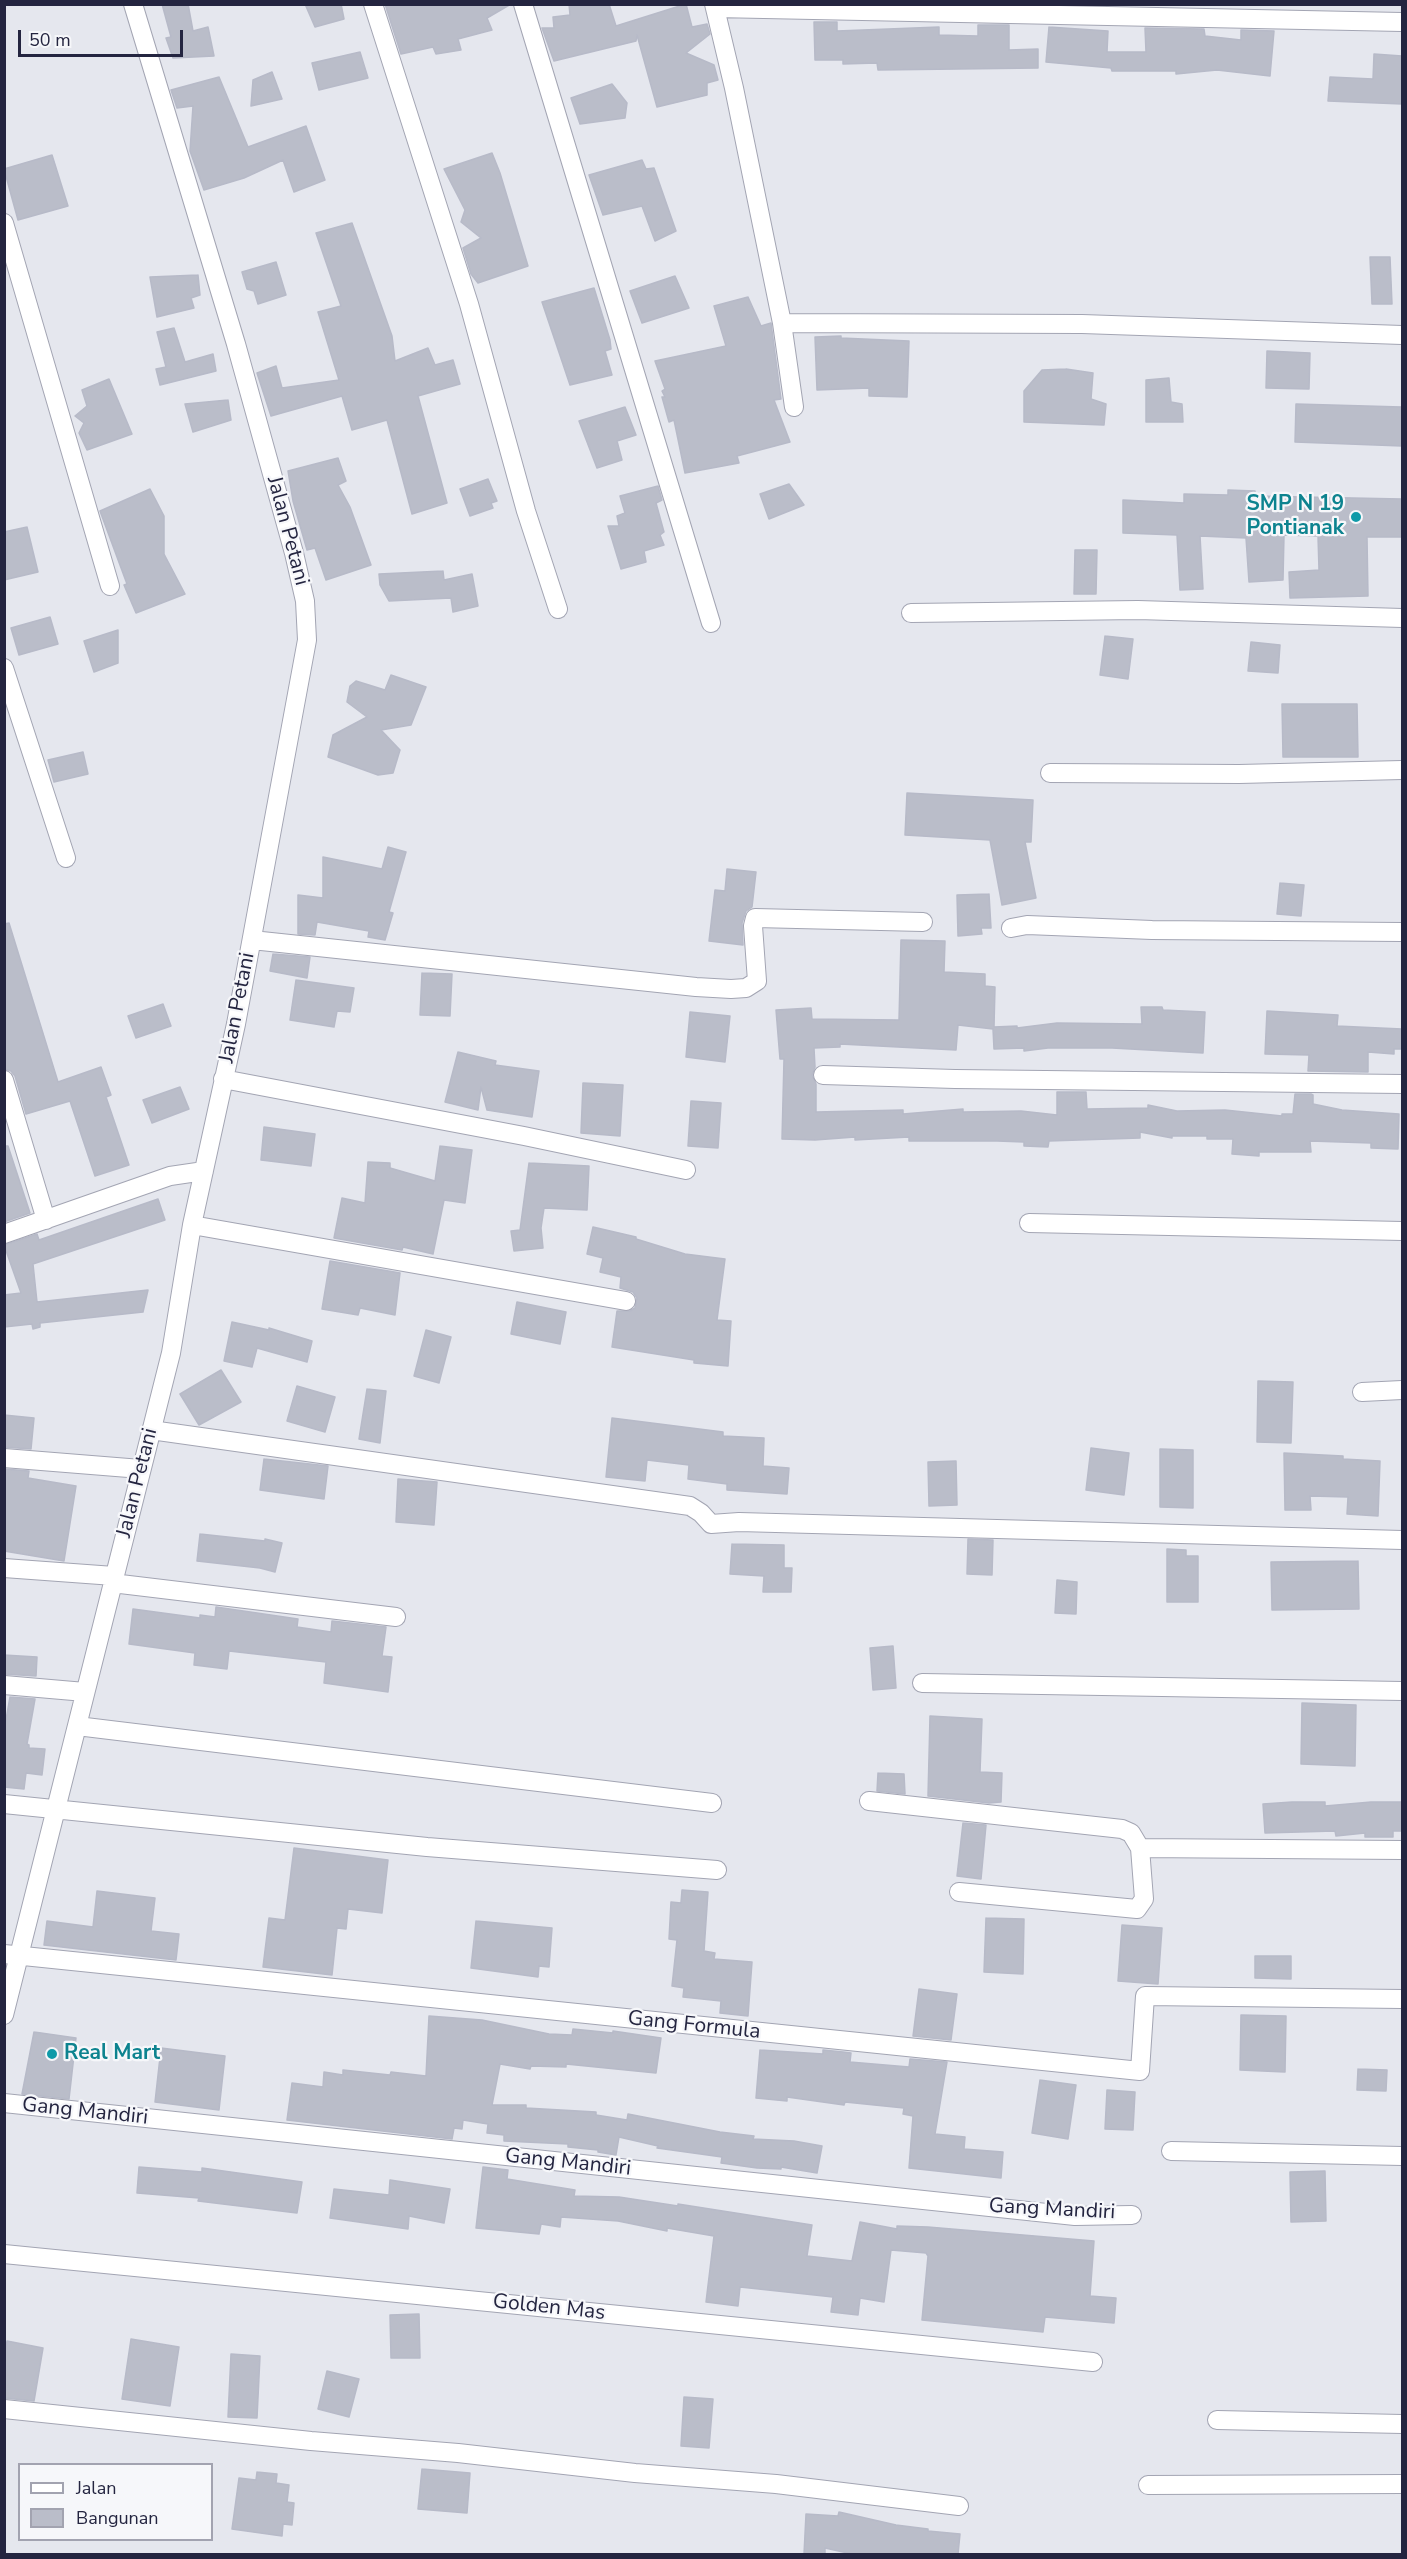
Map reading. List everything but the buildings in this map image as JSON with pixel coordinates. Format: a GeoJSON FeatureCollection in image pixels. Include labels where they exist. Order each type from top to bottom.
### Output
{"type":"FeatureCollection","features":[{"type":"Feature","properties":{"kind":"street","name":"Jalan Petani"},"geometry":{"type":"LineString","coordinates":[[4,2015],[11,1955],[55,1809],[171,1353],[192,1225],[187,1174],[223,1079],[252,940],[307,640],[305,601],[294,553],[236,344],[133,4]]}},
{"type":"Feature","properties":{"kind":"street"},"geometry":{"type":"LineString","coordinates":[[374,4],[469,304],[526,511],[558,609]]}},
{"type":"Feature","properties":{"kind":"street"},"geometry":{"type":"LineString","coordinates":[[524,4],[711,623]]}},
{"type":"Feature","properties":{"kind":"street"},"geometry":{"type":"LineString","coordinates":[[794,407],[782,323],[715,6],[1310,12],[1402,22]]}},
{"type":"Feature","properties":{"kind":"street"},"geometry":{"type":"LineString","coordinates":[[4,223],[110,585]]}},
{"type":"Feature","properties":{"kind":"street"},"geometry":{"type":"LineString","coordinates":[[782,323],[1071,324],[1402,335]]}},
{"type":"Feature","properties":{"kind":"street"},"geometry":{"type":"LineString","coordinates":[[911,613],[1138,610],[1402,618]]}},
{"type":"Feature","properties":{"kind":"street"},"geometry":{"type":"LineString","coordinates":[[4,668],[66,858]]}},
{"type":"Feature","properties":{"kind":"street"},"geometry":{"type":"LineString","coordinates":[[1050,772],[1239,774],[1402,770]]}},
{"type":"Feature","properties":{"kind":"street"},"geometry":{"type":"LineString","coordinates":[[252,940],[730,989],[746,988],[757,981],[753,926],[755,918],[923,922]]}},
{"type":"Feature","properties":{"kind":"street"},"geometry":{"type":"LineString","coordinates":[[1011,928],[1027,925],[1152,930],[1402,932]]}},
{"type":"Feature","properties":{"kind":"street"},"geometry":{"type":"LineString","coordinates":[[823,1075],[955,1079],[1402,1084]]}},
{"type":"Feature","properties":{"kind":"street"},"geometry":{"type":"LineString","coordinates":[[223,1079],[524,1136],[686,1170]]}},
{"type":"Feature","properties":{"kind":"street"},"geometry":{"type":"LineString","coordinates":[[4,1080],[46,1220]]}},
{"type":"Feature","properties":{"kind":"street"},"geometry":{"type":"LineString","coordinates":[[4,1234],[187,1174]]}},
{"type":"Feature","properties":{"kind":"street"},"geometry":{"type":"LineString","coordinates":[[1029,1223],[1402,1230]]}},
{"type":"Feature","properties":{"kind":"street"},"geometry":{"type":"LineString","coordinates":[[192,1225],[626,1302]]}},
{"type":"Feature","properties":{"kind":"street"},"geometry":{"type":"LineString","coordinates":[[1362,1392],[1402,1389]]}},
{"type":"Feature","properties":{"kind":"street"},"geometry":{"type":"LineString","coordinates":[[151,1430],[690,1506],[701,1513],[711,1524],[739,1522],[1402,1540]]}},
{"type":"Feature","properties":{"kind":"street"},"geometry":{"type":"LineString","coordinates":[[4,1458],[141,1469]]}},
{"type":"Feature","properties":{"kind":"street"},"geometry":{"type":"LineString","coordinates":[[4,1568],[396,1617]]}},
{"type":"Feature","properties":{"kind":"street"},"geometry":{"type":"LineString","coordinates":[[922,1683],[1402,1690]]}},
{"type":"Feature","properties":{"kind":"street"},"geometry":{"type":"LineString","coordinates":[[4,1684],[85,1692]]}},
{"type":"Feature","properties":{"kind":"street"},"geometry":{"type":"LineString","coordinates":[[76,1726],[712,1803]]}},
{"type":"Feature","properties":{"kind":"street"},"geometry":{"type":"LineString","coordinates":[[869,1801],[1122,1829],[1131,1833],[1140,1848],[1144,1899],[1137,1908],[959,1892]]}},
{"type":"Feature","properties":{"kind":"street"},"geometry":{"type":"LineString","coordinates":[[4,1804],[427,1847],[717,1870]]}},
{"type":"Feature","properties":{"kind":"street"},"geometry":{"type":"LineString","coordinates":[[1140,1848],[1402,1850]]}},
{"type":"Feature","properties":{"kind":"street","name":"Gang Formula"},"geometry":{"type":"LineString","coordinates":[[11,1955],[1140,2071],[1145,1996],[1402,1999]]}},
{"type":"Feature","properties":{"kind":"street","name":"Gang Mandiri"},"geometry":{"type":"LineString","coordinates":[[4,2103],[1076,2216],[1132,2215]]}},
{"type":"Feature","properties":{"kind":"street"},"geometry":{"type":"LineString","coordinates":[[1171,2151],[1402,2156]]}},
{"type":"Feature","properties":{"kind":"street","name":"Golden Mas"},"geometry":{"type":"LineString","coordinates":[[4,2254],[1093,2362]]}},
{"type":"Feature","properties":{"kind":"street"},"geometry":{"type":"LineString","coordinates":[[4,2409],[311,2441],[447,2452],[635,2474],[776,2484],[959,2506]]}},
{"type":"Feature","properties":{"kind":"street"},"geometry":{"type":"LineString","coordinates":[[1217,2420],[1402,2424]]}},
{"type":"Feature","properties":{"kind":"street"},"geometry":{"type":"LineString","coordinates":[[1148,2485],[1402,2484]]}},
{"type":"Feature","properties":{"kind":"place","name":"SMP N 19 Pontianak"},"geometry":{"type":"Point","coordinates":[1356,517]}},
{"type":"Feature","properties":{"kind":"place","name":"Real Mart"},"geometry":{"type":"Point","coordinates":[52,2054]}}]}
